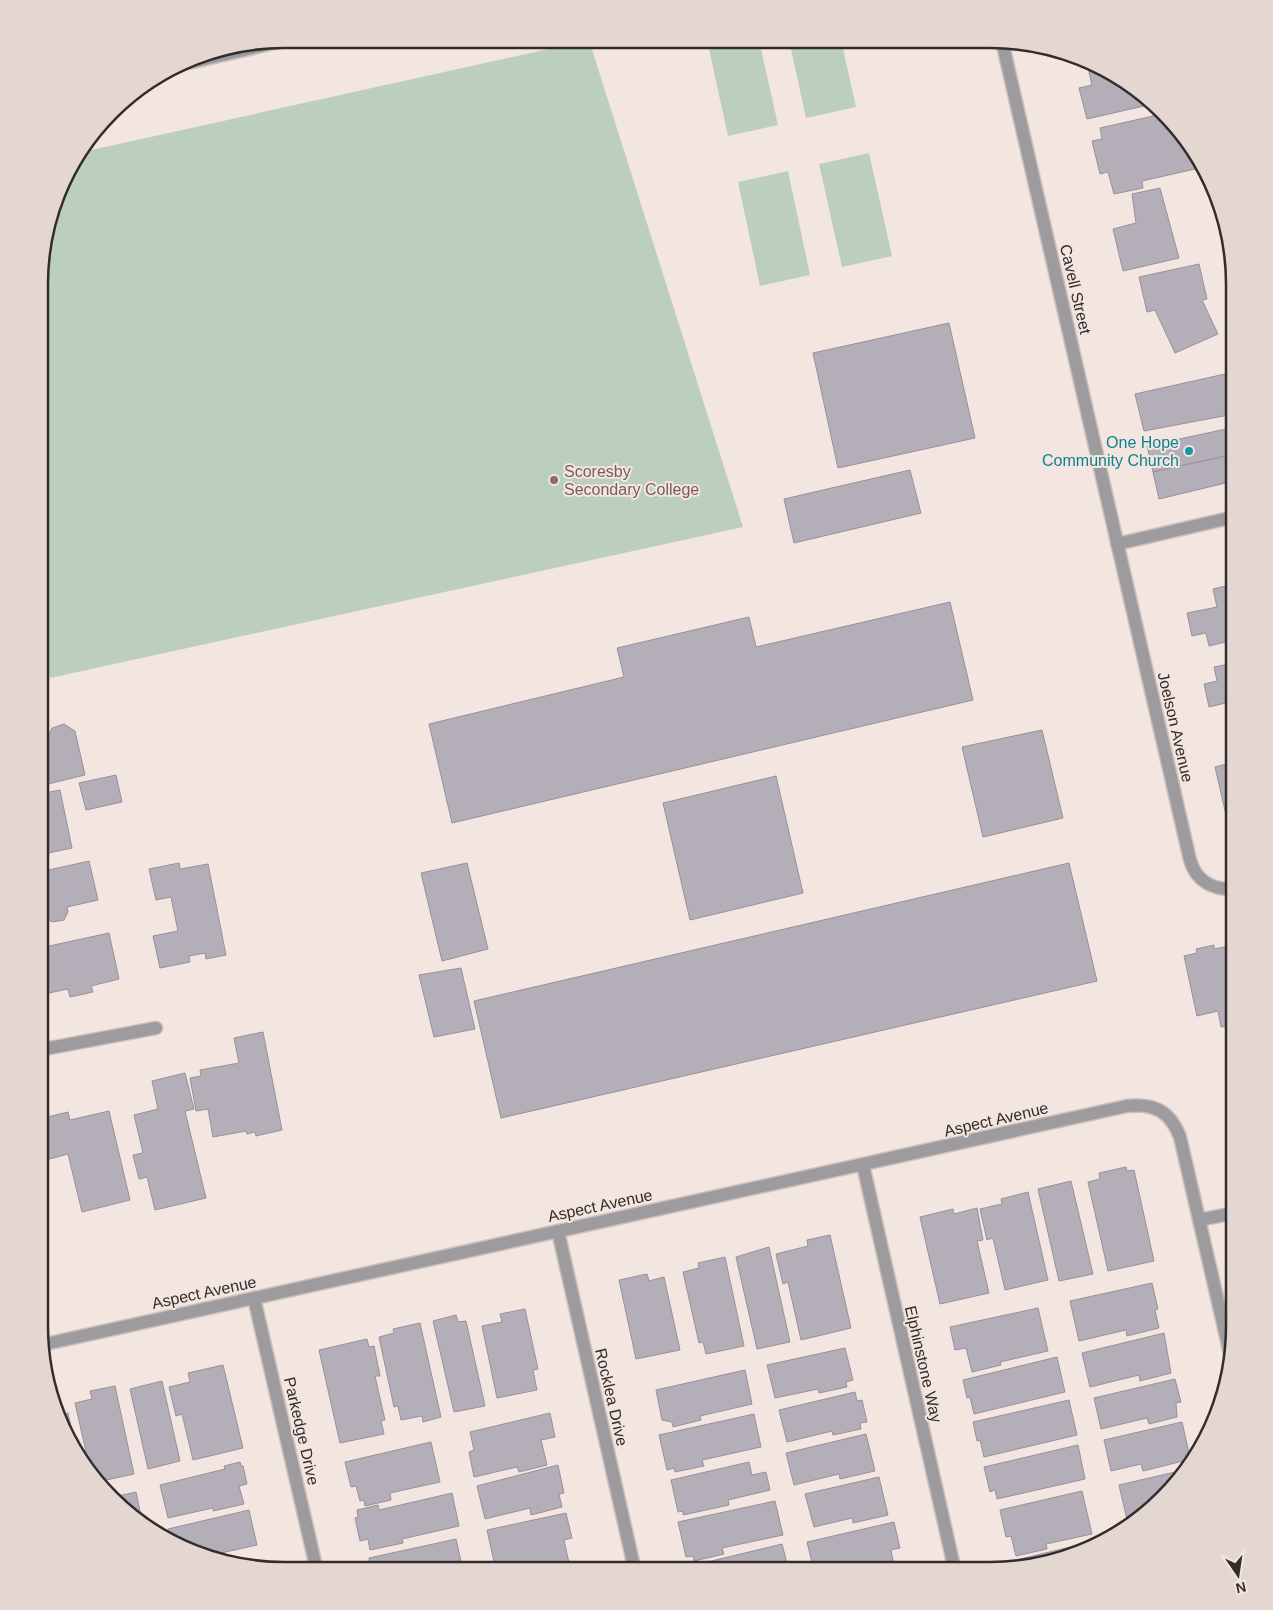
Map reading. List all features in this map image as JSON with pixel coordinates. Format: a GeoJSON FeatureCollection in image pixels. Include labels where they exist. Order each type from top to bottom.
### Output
{"type":"FeatureCollection","features":[{"type":"Feature","properties":{"kind":"street","name":"Cavell Street"},"geometry":{"type":"LineString","coordinates":[[1004,48],[1117,544]]}},
{"type":"Feature","properties":{"kind":"street"},"geometry":{"type":"LineString","coordinates":[[1117,544],[1226,519]]}},
{"type":"Feature","properties":{"kind":"street","name":"Joelson Avenue"},"geometry":{"type":"LineString","coordinates":[[1117,544],[1192,865],[1208,885],[1226,889]]}},
{"type":"Feature","properties":{"kind":"street"},"geometry":{"type":"LineString","coordinates":[[48,1048],[156,1028]]}},
{"type":"Feature","properties":{"kind":"street","name":"Aspect Avenue"},"geometry":{"type":"LineString","coordinates":[[48,1343],[1127,1106],[1149,1106],[1165,1114],[1174,1122],[1180,1137],[1199,1220]]}},
{"type":"Feature","properties":{"kind":"street","name":"Elphinstone Way"},"geometry":{"type":"LineString","coordinates":[[863,1165],[953,1562]]}},
{"type":"Feature","properties":{"kind":"street"},"geometry":{"type":"LineString","coordinates":[[1226,1215],[1199,1220],[1226,1334]]}},
{"type":"Feature","properties":{"kind":"street","name":"Rocklea Drive"},"geometry":{"type":"LineString","coordinates":[[558,1231],[633,1562]]}},
{"type":"Feature","properties":{"kind":"street","name":"Parkedge Drive"},"geometry":{"type":"LineString","coordinates":[[254,1298],[316,1562]]}},
{"type":"Feature","properties":{"kind":"green space"},"geometry":{"type":"Polygon","coordinates":[[[553,48],[592,48],[743,527],[50,678],[48,672],[48,268],[52,237],[60,207],[65,193],[88,151],[553,48]]]}},
{"type":"Feature","properties":{"kind":"green space"},"geometry":{"type":"Polygon","coordinates":[[[709,48],[761,48],[778,125],[728,136],[709,48]]]}},
{"type":"Feature","properties":{"kind":"green space"},"geometry":{"type":"Polygon","coordinates":[[[791,48],[843,48],[856,107],[806,118],[791,48]]]}},
{"type":"Feature","properties":{"kind":"green space"},"geometry":{"type":"Polygon","coordinates":[[[869,153],[892,256],[842,267],[819,164],[869,153]]]}},
{"type":"Feature","properties":{"kind":"green space"},"geometry":{"type":"Polygon","coordinates":[[[788,171],[810,275],[760,286],[738,182],[788,171]]]}},
{"type":"Feature","properties":{"kind":"building"},"geometry":{"type":"Polygon","coordinates":[[[1088,69],[1121,87],[1144,106],[1087,119],[1079,88],[1092,85],[1088,69]]]}},
{"type":"Feature","properties":{"kind":"building"},"geometry":{"type":"Polygon","coordinates":[[[1155,116],[1177,140],[1196,169],[1142,181],[1143,188],[1114,194],[1108,172],[1100,174],[1092,141],[1102,139],[1100,128],[1155,116]]]}},
{"type":"Feature","properties":{"kind":"building"},"geometry":{"type":"Polygon","coordinates":[[[1160,188],[1179,258],[1123,271],[1113,229],[1136,223],[1132,194],[1160,188]]]}},
{"type":"Feature","properties":{"kind":"building"},"geometry":{"type":"Polygon","coordinates":[[[1199,264],[1207,299],[1202,300],[1218,334],[1175,353],[1155,310],[1147,312],[1139,277],[1199,264]]]}},
{"type":"Feature","properties":{"kind":"building"},"geometry":{"type":"Polygon","coordinates":[[[949,323],[975,438],[838,468],[813,353],[949,323]]]}},
{"type":"Feature","properties":{"kind":"building"},"geometry":{"type":"Polygon","coordinates":[[[1226,374],[1226,416],[1144,431],[1135,394],[1226,374]]]}},
{"type":"Feature","properties":{"kind":"building","name":"One Hope Community Church"},"geometry":{"type":"Polygon","coordinates":[[[1226,429],[1226,456],[1153,472],[1147,446],[1226,429]]]}},
{"type":"Feature","properties":{"kind":"building"},"geometry":{"type":"Polygon","coordinates":[[[1226,456],[1226,483],[1159,499],[1153,472],[1226,456]]]}},
{"type":"Feature","properties":{"kind":"building"},"geometry":{"type":"Polygon","coordinates":[[[910,470],[921,513],[794,543],[784,499],[910,470]]]}},
{"type":"Feature","properties":{"kind":"building"},"geometry":{"type":"Polygon","coordinates":[[[1226,586],[1226,642],[1209,646],[1206,633],[1192,636],[1187,613],[1217,607],[1213,589],[1226,586]]]}},
{"type":"Feature","properties":{"kind":"building"},"geometry":{"type":"Polygon","coordinates":[[[950,602],[973,700],[452,823],[429,724],[624,677],[617,648],[749,617],[756,647],[950,602]]]}},
{"type":"Feature","properties":{"kind":"building"},"geometry":{"type":"Polygon","coordinates":[[[1226,665],[1226,703],[1209,707],[1204,684],[1217,681],[1214,667],[1226,665]]]}},
{"type":"Feature","properties":{"kind":"building"},"geometry":{"type":"Polygon","coordinates":[[[64,724],[75,731],[85,775],[48,784],[48,737],[52,728],[64,724]]]}},
{"type":"Feature","properties":{"kind":"building"},"geometry":{"type":"Polygon","coordinates":[[[1042,730],[1063,818],[983,837],[962,747],[1042,730]]]}},
{"type":"Feature","properties":{"kind":"building"},"geometry":{"type":"Polygon","coordinates":[[[1226,764],[1226,815],[1215,767],[1226,764]]]}},
{"type":"Feature","properties":{"kind":"building"},"geometry":{"type":"Polygon","coordinates":[[[116,775],[122,802],[86,810],[79,783],[116,775]]]}},
{"type":"Feature","properties":{"kind":"building"},"geometry":{"type":"Polygon","coordinates":[[[776,776],[803,893],[690,920],[663,803],[776,776]]]}},
{"type":"Feature","properties":{"kind":"building"},"geometry":{"type":"Polygon","coordinates":[[[60,790],[72,848],[48,853],[48,792],[60,790]]]}},
{"type":"Feature","properties":{"kind":"building"},"geometry":{"type":"Polygon","coordinates":[[[89,861],[98,900],[67,907],[68,912],[64,920],[52,922],[48,919],[48,870],[89,861]]]}},
{"type":"Feature","properties":{"kind":"building"},"geometry":{"type":"Polygon","coordinates":[[[179,863],[180,869],[208,864],[226,955],[206,959],[205,953],[189,956],[190,962],[160,968],[153,936],[178,931],[171,897],[156,900],[149,869],[179,863]]]}},
{"type":"Feature","properties":{"kind":"building"},"geometry":{"type":"Polygon","coordinates":[[[467,863],[488,949],[442,961],[421,873],[467,863]]]}},
{"type":"Feature","properties":{"kind":"building"},"geometry":{"type":"Polygon","coordinates":[[[1069,863],[1097,981],[501,1118],[474,1001],[1069,863]]]}},
{"type":"Feature","properties":{"kind":"building"},"geometry":{"type":"Polygon","coordinates":[[[109,933],[119,979],[91,986],[93,992],[70,997],[68,989],[48,993],[48,946],[109,933]]]}},
{"type":"Feature","properties":{"kind":"building"},"geometry":{"type":"Polygon","coordinates":[[[1214,945],[1214,949],[1226,947],[1226,1026],[1221,1027],[1218,1011],[1197,1016],[1184,956],[1197,953],[1196,949],[1214,945]]]}},
{"type":"Feature","properties":{"kind":"building"},"geometry":{"type":"Polygon","coordinates":[[[461,968],[475,1029],[434,1037],[419,975],[461,968]]]}},
{"type":"Feature","properties":{"kind":"building"},"geometry":{"type":"Polygon","coordinates":[[[263,1032],[282,1130],[256,1136],[255,1132],[247,1134],[246,1131],[213,1137],[208,1109],[196,1111],[190,1078],[201,1076],[200,1070],[239,1063],[234,1038],[263,1032]]]}},
{"type":"Feature","properties":{"kind":"building"},"geometry":{"type":"Polygon","coordinates":[[[185,1073],[194,1109],[185,1111],[206,1198],[155,1210],[147,1177],[139,1179],[133,1155],[143,1153],[134,1115],[158,1109],[152,1081],[185,1073]]]}},
{"type":"Feature","properties":{"kind":"building"},"geometry":{"type":"Polygon","coordinates":[[[109,1111],[130,1200],[82,1212],[68,1154],[48,1159],[48,1117],[68,1112],[70,1120],[109,1111]]]}},
{"type":"Feature","properties":{"kind":"building"},"geometry":{"type":"Polygon","coordinates":[[[1126,1167],[1127,1171],[1134,1170],[1154,1261],[1108,1271],[1088,1182],[1100,1179],[1099,1173],[1126,1167]]]}},
{"type":"Feature","properties":{"kind":"building"},"geometry":{"type":"Polygon","coordinates":[[[1071,1181],[1093,1274],[1059,1281],[1038,1189],[1071,1181]]]}},
{"type":"Feature","properties":{"kind":"building"},"geometry":{"type":"Polygon","coordinates":[[[1028,1192],[1048,1280],[1005,1290],[993,1238],[987,1240],[980,1209],[1002,1204],[1001,1199],[1028,1192]]]}},
{"type":"Feature","properties":{"kind":"building"},"geometry":{"type":"Polygon","coordinates":[[[977,1208],[983,1240],[977,1241],[989,1293],[940,1304],[920,1217],[953,1209],[954,1214],[977,1208]]]}},
{"type":"Feature","properties":{"kind":"building"},"geometry":{"type":"Polygon","coordinates":[[[830,1235],[851,1328],[801,1340],[788,1282],[783,1284],[776,1254],[808,1246],[807,1240],[830,1235]]]}},
{"type":"Feature","properties":{"kind":"building"},"geometry":{"type":"Polygon","coordinates":[[[769,1247],[790,1342],[757,1349],[736,1257],[769,1247]]]}},
{"type":"Feature","properties":{"kind":"building"},"geometry":{"type":"Polygon","coordinates":[[[725,1257],[744,1346],[706,1354],[703,1342],[699,1343],[683,1272],[699,1268],[698,1263],[725,1257]]]}},
{"type":"Feature","properties":{"kind":"building"},"geometry":{"type":"Polygon","coordinates":[[[647,1274],[649,1281],[664,1277],[680,1350],[636,1359],[619,1280],[647,1274]]]}},
{"type":"Feature","properties":{"kind":"building"},"geometry":{"type":"Polygon","coordinates":[[[1152,1283],[1158,1309],[1155,1310],[1159,1328],[1127,1336],[1126,1330],[1079,1341],[1070,1301],[1152,1283]]]}},
{"type":"Feature","properties":{"kind":"building"},"geometry":{"type":"Polygon","coordinates":[[[1038,1308],[1048,1351],[1000,1362],[1001,1365],[972,1372],[966,1348],[955,1350],[950,1327],[1038,1308]]]}},
{"type":"Feature","properties":{"kind":"building"},"geometry":{"type":"Polygon","coordinates":[[[525,1309],[538,1369],[533,1370],[537,1390],[497,1398],[482,1326],[502,1322],[500,1314],[525,1309]]]}},
{"type":"Feature","properties":{"kind":"building"},"geometry":{"type":"Polygon","coordinates":[[[456,1315],[458,1322],[466,1321],[485,1406],[454,1412],[433,1321],[456,1315]]]}},
{"type":"Feature","properties":{"kind":"building"},"geometry":{"type":"Polygon","coordinates":[[[420,1323],[441,1417],[423,1422],[422,1416],[401,1420],[398,1406],[394,1407],[379,1337],[394,1333],[393,1329],[420,1323]]]}},
{"type":"Feature","properties":{"kind":"building"},"geometry":{"type":"Polygon","coordinates":[[[1164,1333],[1171,1373],[1140,1381],[1139,1375],[1090,1387],[1082,1353],[1164,1333]]]}},
{"type":"Feature","properties":{"kind":"building"},"geometry":{"type":"Polygon","coordinates":[[[367,1339],[369,1347],[374,1346],[380,1376],[375,1376],[385,1420],[381,1421],[384,1434],[340,1443],[319,1350],[367,1339]]]}},
{"type":"Feature","properties":{"kind":"building"},"geometry":{"type":"Polygon","coordinates":[[[845,1348],[853,1380],[846,1382],[847,1387],[819,1393],[818,1389],[775,1398],[767,1365],[845,1348]]]}},
{"type":"Feature","properties":{"kind":"building"},"geometry":{"type":"Polygon","coordinates":[[[1057,1357],[1065,1392],[974,1414],[970,1397],[967,1398],[963,1380],[1057,1357]]]}},
{"type":"Feature","properties":{"kind":"building"},"geometry":{"type":"Polygon","coordinates":[[[223,1365],[243,1448],[193,1460],[182,1414],[176,1416],[169,1387],[190,1382],[188,1373],[223,1365]]]}},
{"type":"Feature","properties":{"kind":"building"},"geometry":{"type":"Polygon","coordinates":[[[745,1370],[752,1404],[700,1416],[701,1420],[673,1427],[672,1422],[662,1420],[656,1390],[745,1370]]]}},
{"type":"Feature","properties":{"kind":"building"},"geometry":{"type":"Polygon","coordinates":[[[1175,1379],[1181,1402],[1176,1403],[1177,1417],[1149,1424],[1147,1418],[1101,1429],[1094,1398],[1175,1379]]]}},
{"type":"Feature","properties":{"kind":"building"},"geometry":{"type":"Polygon","coordinates":[[[162,1381],[180,1461],[148,1469],[130,1389],[162,1381]]]}},
{"type":"Feature","properties":{"kind":"building"},"geometry":{"type":"Polygon","coordinates":[[[115,1386],[134,1474],[105,1480],[88,1459],[75,1403],[92,1399],[90,1391],[115,1386]]]}},
{"type":"Feature","properties":{"kind":"building"},"geometry":{"type":"Polygon","coordinates":[[[855,1392],[857,1401],[862,1400],[867,1422],[860,1423],[861,1429],[833,1435],[832,1431],[787,1442],[779,1410],[855,1392]]]}},
{"type":"Feature","properties":{"kind":"building"},"geometry":{"type":"Polygon","coordinates":[[[1069,1400],[1077,1435],[984,1457],[980,1440],[977,1441],[973,1422],[1069,1400]]]}},
{"type":"Feature","properties":{"kind":"building"},"geometry":{"type":"Polygon","coordinates":[[[68,1413],[72,1430],[65,1417],[64,1414],[68,1413]]]}},
{"type":"Feature","properties":{"kind":"building"},"geometry":{"type":"Polygon","coordinates":[[[550,1413],[555,1437],[541,1440],[547,1465],[519,1472],[517,1467],[474,1477],[469,1452],[474,1450],[470,1432],[550,1413]]]}},
{"type":"Feature","properties":{"kind":"building"},"geometry":{"type":"Polygon","coordinates":[[[754,1414],[761,1447],[702,1460],[704,1466],[675,1472],[674,1468],[667,1470],[659,1435],[754,1414]]]}},
{"type":"Feature","properties":{"kind":"building"},"geometry":{"type":"Polygon","coordinates":[[[1182,1422],[1189,1453],[1185,1454],[1186,1458],[1184,1461],[1143,1471],[1141,1464],[1111,1471],[1104,1440],[1182,1422]]]}},
{"type":"Feature","properties":{"kind":"building"},"geometry":{"type":"Polygon","coordinates":[[[866,1434],[875,1471],[840,1479],[839,1474],[794,1485],[786,1453],[866,1434]]]}},
{"type":"Feature","properties":{"kind":"building"},"geometry":{"type":"Polygon","coordinates":[[[431,1442],[440,1482],[390,1493],[391,1500],[365,1506],[364,1500],[360,1501],[356,1486],[351,1487],[345,1462],[431,1442]]]}},
{"type":"Feature","properties":{"kind":"building"},"geometry":{"type":"Polygon","coordinates":[[[1078,1445],[1085,1479],[997,1499],[995,1490],[990,1492],[984,1467],[1078,1445]]]}},
{"type":"Feature","properties":{"kind":"building"},"geometry":{"type":"Polygon","coordinates":[[[240,1462],[241,1466],[243,1466],[247,1484],[239,1486],[244,1504],[213,1511],[213,1508],[168,1518],[160,1485],[225,1469],[224,1466],[240,1462]]]}},
{"type":"Feature","properties":{"kind":"building"},"geometry":{"type":"Polygon","coordinates":[[[749,1462],[752,1475],[766,1472],[770,1490],[728,1500],[729,1505],[683,1515],[683,1511],[678,1512],[671,1480],[749,1462]]]}},
{"type":"Feature","properties":{"kind":"building"},"geometry":{"type":"Polygon","coordinates":[[[558,1465],[564,1493],[559,1494],[562,1507],[531,1515],[530,1508],[485,1519],[477,1486],[558,1465]]]}},
{"type":"Feature","properties":{"kind":"building"},"geometry":{"type":"Polygon","coordinates":[[[1175,1472],[1145,1504],[1127,1519],[1119,1485],[1175,1472]]]}},
{"type":"Feature","properties":{"kind":"building"},"geometry":{"type":"Polygon","coordinates":[[[879,1477],[888,1515],[853,1523],[852,1518],[814,1527],[805,1494],[879,1477]]]}},
{"type":"Feature","properties":{"kind":"building"},"geometry":{"type":"Polygon","coordinates":[[[1082,1491],[1092,1534],[1046,1544],[1047,1549],[1016,1556],[1011,1536],[1006,1537],[1000,1510],[1082,1491]]]}},
{"type":"Feature","properties":{"kind":"building"},"geometry":{"type":"Polygon","coordinates":[[[136,1492],[141,1515],[128,1504],[120,1496],[136,1492]]]}},
{"type":"Feature","properties":{"kind":"building"},"geometry":{"type":"Polygon","coordinates":[[[452,1493],[459,1526],[402,1539],[403,1543],[370,1550],[368,1539],[360,1541],[355,1518],[358,1517],[357,1510],[378,1505],[379,1510],[452,1493]]]}},
{"type":"Feature","properties":{"kind":"building"},"geometry":{"type":"Polygon","coordinates":[[[775,1501],[783,1535],[722,1548],[724,1554],[694,1561],[693,1556],[686,1557],[678,1522],[775,1501]]]}},
{"type":"Feature","properties":{"kind":"building"},"geometry":{"type":"Polygon","coordinates":[[[249,1510],[257,1545],[220,1553],[193,1545],[169,1533],[168,1529],[249,1510]]]}},
{"type":"Feature","properties":{"kind":"building"},"geometry":{"type":"Polygon","coordinates":[[[566,1513],[572,1538],[564,1540],[569,1562],[494,1562],[487,1530],[566,1513]]]}},
{"type":"Feature","properties":{"kind":"building"},"geometry":{"type":"Polygon","coordinates":[[[894,1522],[900,1548],[891,1550],[893,1562],[812,1562],[807,1542],[894,1522]]]}},
{"type":"Feature","properties":{"kind":"building"},"geometry":{"type":"Polygon","coordinates":[[[456,1539],[461,1562],[370,1562],[369,1558],[456,1539]]]}},
{"type":"Feature","properties":{"kind":"building"},"geometry":{"type":"Polygon","coordinates":[[[782,1544],[787,1562],[708,1562],[782,1544]]]}},
{"type":"Feature","properties":{"kind":"building"},"geometry":{"type":"Polygon","coordinates":[[[1081,1544],[1036,1558],[1012,1561],[1081,1544]]]}},
{"type":"Feature","properties":{"kind":"place","name":"One Hope Community Church"},"geometry":{"type":"Point","coordinates":[1189,451]}},
{"type":"Feature","properties":{"kind":"place","name":"Scoresby Secondary College"},"geometry":{"type":"Point","coordinates":[554,480]}}]}
